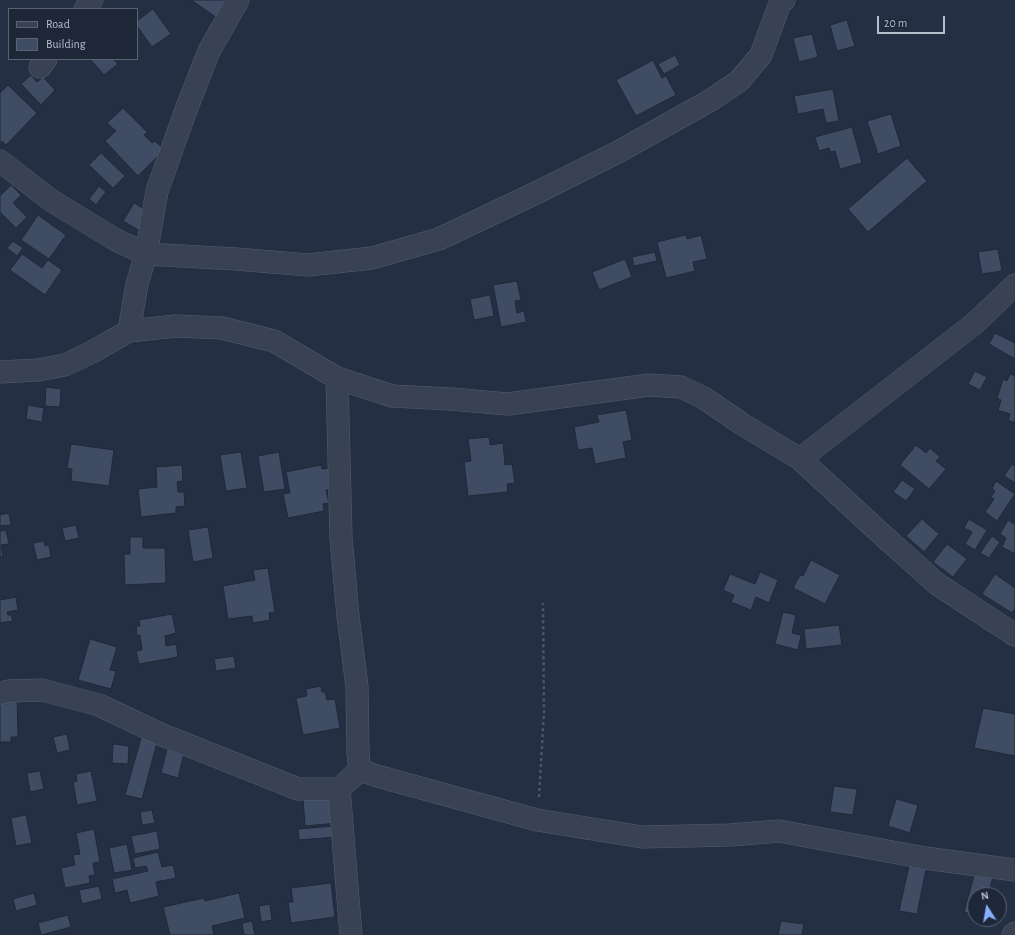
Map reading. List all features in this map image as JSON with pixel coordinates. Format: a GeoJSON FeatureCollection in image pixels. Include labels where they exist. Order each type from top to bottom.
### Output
{"type":"FeatureCollection","features":[{"type":"Feature","properties":{"kind":"street"},"geometry":{"type":"LineString","coordinates":[[86,8],[92,0]]}},
{"type":"Feature","properties":{"kind":"street"},"geometry":{"type":"LineString","coordinates":[[129,331],[136,284],[146,254],[157,191],[209,51],[238,0]]}},
{"type":"Feature","properties":{"kind":"street"},"geometry":{"type":"LineString","coordinates":[[0,161],[52,201],[116,240],[146,254],[308,265],[372,258],[439,239],[618,152],[711,100],[739,80],[760,55],[780,3],[784,0]]}},
{"type":"Feature","properties":{"kind":"street"},"geometry":{"type":"LineString","coordinates":[[800,459],[974,324],[1015,285]]}},
{"type":"Feature","properties":{"kind":"street"},"geometry":{"type":"LineString","coordinates":[[0,372],[38,370],[65,365],[129,331],[176,326],[222,328],[274,341],[337,378],[392,396],[508,404],[650,385],[681,387],[704,398],[742,424],[800,459],[876,530],[937,584],[1015,635]]}},
{"type":"Feature","properties":{"kind":"street"},"geometry":{"type":"LineString","coordinates":[[337,378],[341,538],[348,616],[357,687],[358,754],[360,770]]}},
{"type":"Feature","properties":{"kind":"street"},"geometry":{"type":"LineString","coordinates":[[0,693],[9,691],[42,690],[100,705],[160,734],[298,789],[339,789],[360,770]]}},
{"type":"Feature","properties":{"kind":"street"},"geometry":{"type":"LineString","coordinates":[[360,770],[537,820],[642,837],[730,835],[779,831],[925,858],[1015,870]]}},
{"type":"Feature","properties":{"kind":"street"},"geometry":{"type":"LineString","coordinates":[[339,789],[351,935]]}},
{"type":"Feature","properties":{"kind":"path"},"geometry":{"type":"LineString","coordinates":[[537,820],[544,712],[543,603]]}},
{"type":"Feature","properties":{"kind":"building"},"geometry":{"type":"Polygon","coordinates":[[[191,0],[229,0],[220,20],[191,0]]]}},
{"type":"Feature","properties":{"kind":"building"},"geometry":{"type":"Polygon","coordinates":[[[153,9],[171,34],[152,47],[138,27],[138,20],[153,9]]]}},
{"type":"Feature","properties":{"kind":"building"},"geometry":{"type":"Polygon","coordinates":[[[847,20],[855,46],[837,51],[830,25],[847,20]]]}},
{"type":"Feature","properties":{"kind":"building"},"geometry":{"type":"Polygon","coordinates":[[[812,34],[818,57],[799,62],[793,38],[812,34]]]}},
{"type":"Feature","properties":{"kind":"building"},"geometry":{"type":"Polygon","coordinates":[[[675,55],[680,65],[664,74],[658,64],[675,55]]]}},
{"type":"Feature","properties":{"kind":"building"},"geometry":{"type":"Polygon","coordinates":[[[91,60],[114,60],[118,64],[104,75],[91,60]]]}},
{"type":"Feature","properties":{"kind":"building"},"geometry":{"type":"Polygon","coordinates":[[[653,60],[662,78],[666,76],[676,95],[636,116],[616,80],[653,60]]]}},
{"type":"Feature","properties":{"kind":"building"},"geometry":{"type":"Polygon","coordinates":[[[31,75],[37,82],[43,77],[55,90],[41,105],[21,84],[31,75]]]}},
{"type":"Feature","properties":{"kind":"building"},"geometry":{"type":"Polygon","coordinates":[[[8,85],[37,113],[6,145],[2,141],[0,143],[0,93],[8,85]]]}},
{"type":"Feature","properties":{"kind":"building"},"geometry":{"type":"Polygon","coordinates":[[[833,89],[839,121],[826,123],[823,109],[798,114],[794,96],[833,89]]]}},
{"type":"Feature","properties":{"kind":"building"},"geometry":{"type":"Polygon","coordinates":[[[123,108],[147,132],[144,135],[152,143],[155,141],[164,150],[138,176],[105,141],[116,131],[107,123],[123,108]]]}},
{"type":"Feature","properties":{"kind":"building"},"geometry":{"type":"Polygon","coordinates":[[[891,114],[901,146],[878,154],[867,121],[891,114]]]}},
{"type":"Feature","properties":{"kind":"building"},"geometry":{"type":"Polygon","coordinates":[[[852,127],[862,163],[840,169],[835,151],[830,152],[829,148],[819,151],[815,137],[852,127]]]}},
{"type":"Feature","properties":{"kind":"building"},"geometry":{"type":"Polygon","coordinates":[[[101,153],[125,176],[113,188],[89,165],[101,153]]]}},
{"type":"Feature","properties":{"kind":"building"},"geometry":{"type":"Polygon","coordinates":[[[907,158],[927,181],[868,232],[848,209],[907,158]]]}},
{"type":"Feature","properties":{"kind":"building"},"geometry":{"type":"Polygon","coordinates":[[[11,185],[21,195],[13,203],[27,217],[16,228],[0,212],[0,196],[11,185]]]}},
{"type":"Feature","properties":{"kind":"building"},"geometry":{"type":"Polygon","coordinates":[[[99,186],[106,192],[96,205],[89,199],[99,186]]]}},
{"type":"Feature","properties":{"kind":"building"},"geometry":{"type":"Polygon","coordinates":[[[134,203],[151,213],[140,231],[123,221],[134,203]]]}},
{"type":"Feature","properties":{"kind":"building"},"geometry":{"type":"Polygon","coordinates":[[[38,215],[66,235],[49,259],[21,240],[38,215]]]}},
{"type":"Feature","properties":{"kind":"building"},"geometry":{"type":"Polygon","coordinates":[[[686,235],[687,239],[701,235],[707,259],[693,262],[695,271],[666,278],[657,242],[686,235]]]}},
{"type":"Feature","properties":{"kind":"building"},"geometry":{"type":"Polygon","coordinates":[[[13,241],[23,248],[17,256],[7,248],[13,241]]]}},
{"type":"Feature","properties":{"kind":"building"},"geometry":{"type":"Polygon","coordinates":[[[998,249],[1002,271],[982,274],[978,252],[998,249]]]}},
{"type":"Feature","properties":{"kind":"building"},"geometry":{"type":"Polygon","coordinates":[[[655,252],[657,261],[634,266],[632,257],[655,252]]]}},
{"type":"Feature","properties":{"kind":"building"},"geometry":{"type":"Polygon","coordinates":[[[22,254],[42,268],[48,260],[62,270],[45,295],[10,270],[22,254]]]}},
{"type":"Feature","properties":{"kind":"building"},"geometry":{"type":"Polygon","coordinates":[[[625,259],[632,277],[599,290],[592,272],[625,259]]]}},
{"type":"Feature","properties":{"kind":"building"},"geometry":{"type":"Polygon","coordinates":[[[517,281],[521,300],[515,301],[517,313],[524,311],[526,322],[501,327],[493,285],[517,281]]]}},
{"type":"Feature","properties":{"kind":"building"},"geometry":{"type":"Polygon","coordinates":[[[490,295],[494,316],[474,320],[470,299],[490,295]]]}},
{"type":"Feature","properties":{"kind":"building"},"geometry":{"type":"Polygon","coordinates":[[[995,333],[1015,343],[1015,359],[989,344],[995,333]]]}},
{"type":"Feature","properties":{"kind":"building"},"geometry":{"type":"Polygon","coordinates":[[[975,371],[987,377],[980,390],[968,384],[975,371]]]}},
{"type":"Feature","properties":{"kind":"building"},"geometry":{"type":"Polygon","coordinates":[[[1010,374],[1015,376],[1015,423],[1008,420],[1010,414],[998,410],[1001,400],[997,398],[1003,379],[1007,381],[1010,374]]]}},
{"type":"Feature","properties":{"kind":"building"},"geometry":{"type":"Polygon","coordinates":[[[46,387],[61,389],[60,407],[45,406],[46,387]]]}},
{"type":"Feature","properties":{"kind":"building"},"geometry":{"type":"Polygon","coordinates":[[[28,405],[44,408],[42,422],[26,419],[28,405]]]}},
{"type":"Feature","properties":{"kind":"building"},"geometry":{"type":"Polygon","coordinates":[[[626,410],[632,440],[623,442],[626,458],[595,464],[592,448],[578,450],[574,427],[599,422],[597,415],[626,410]]]}},
{"type":"Feature","properties":{"kind":"building"},"geometry":{"type":"Polygon","coordinates":[[[489,437],[490,445],[503,443],[505,465],[512,464],[515,483],[507,484],[508,492],[468,496],[464,462],[471,461],[468,439],[489,437]]]}},
{"type":"Feature","properties":{"kind":"building"},"geometry":{"type":"Polygon","coordinates":[[[71,444],[114,450],[109,486],[71,481],[72,469],[67,468],[71,444]]]}},
{"type":"Feature","properties":{"kind":"building"},"geometry":{"type":"Polygon","coordinates":[[[916,445],[926,453],[930,448],[940,457],[936,461],[946,469],[929,489],[900,465],[916,445]]]}},
{"type":"Feature","properties":{"kind":"building"},"geometry":{"type":"Polygon","coordinates":[[[241,452],[247,488],[226,491],[220,455],[241,452]]]}},
{"type":"Feature","properties":{"kind":"building"},"geometry":{"type":"Polygon","coordinates":[[[279,452],[285,489],[264,492],[258,456],[279,452]]]}},
{"type":"Feature","properties":{"kind":"building"},"geometry":{"type":"Polygon","coordinates":[[[1012,464],[1015,466],[1015,483],[1004,476],[1012,464]]]}},
{"type":"Feature","properties":{"kind":"building"},"geometry":{"type":"Polygon","coordinates":[[[182,465],[183,481],[177,482],[178,492],[184,492],[185,506],[176,507],[176,513],[141,517],[138,489],[157,487],[156,467],[182,465]]]}},
{"type":"Feature","properties":{"kind":"building"},"geometry":{"type":"Polygon","coordinates":[[[321,465],[322,469],[329,468],[333,489],[326,490],[329,503],[323,504],[324,511],[288,518],[283,494],[290,493],[286,472],[321,465]]]}},
{"type":"Feature","properties":{"kind":"building"},"geometry":{"type":"Polygon","coordinates":[[[902,480],[915,489],[906,501],[893,492],[902,480]]]}},
{"type":"Feature","properties":{"kind":"building"},"geometry":{"type":"Polygon","coordinates":[[[996,481],[1015,494],[997,521],[985,512],[994,499],[991,497],[995,491],[992,488],[996,481]]]}},
{"type":"Feature","properties":{"kind":"building"},"geometry":{"type":"Polygon","coordinates":[[[9,513],[11,525],[0,526],[0,515],[9,513]]]}},
{"type":"Feature","properties":{"kind":"building"},"geometry":{"type":"Polygon","coordinates":[[[922,519],[939,534],[924,552],[906,536],[922,519]]]}},
{"type":"Feature","properties":{"kind":"building"},"geometry":{"type":"Polygon","coordinates":[[[969,519],[987,530],[975,550],[965,544],[972,532],[964,528],[969,519]]]}},
{"type":"Feature","properties":{"kind":"building"},"geometry":{"type":"Polygon","coordinates":[[[1008,520],[1014,524],[1015,523],[1015,554],[1002,547],[1006,538],[1000,534],[1008,520]]]}},
{"type":"Feature","properties":{"kind":"building"},"geometry":{"type":"Polygon","coordinates":[[[76,525],[79,538],[65,541],[62,528],[76,525]]]}},
{"type":"Feature","properties":{"kind":"building"},"geometry":{"type":"Polygon","coordinates":[[[208,527],[213,558],[193,562],[188,530],[208,527]]]}},
{"type":"Feature","properties":{"kind":"building"},"geometry":{"type":"Polygon","coordinates":[[[6,530],[9,544],[1,545],[3,557],[0,557],[0,531],[6,530]]]}},
{"type":"Feature","properties":{"kind":"building"},"geometry":{"type":"Polygon","coordinates":[[[992,536],[1000,542],[989,558],[980,553],[992,536]]]}},
{"type":"Feature","properties":{"kind":"building"},"geometry":{"type":"Polygon","coordinates":[[[130,537],[143,537],[143,548],[165,548],[166,583],[125,585],[124,554],[130,554],[130,537]]]}},
{"type":"Feature","properties":{"kind":"building"},"geometry":{"type":"Polygon","coordinates":[[[44,541],[45,546],[49,545],[51,557],[37,560],[33,543],[44,541]]]}},
{"type":"Feature","properties":{"kind":"building"},"geometry":{"type":"Polygon","coordinates":[[[947,544],[967,559],[953,577],[933,562],[947,544]]]}},
{"type":"Feature","properties":{"kind":"building"},"geometry":{"type":"Polygon","coordinates":[[[811,560],[840,575],[825,604],[793,588],[800,575],[803,576],[811,560]]]}},
{"type":"Feature","properties":{"kind":"building"},"geometry":{"type":"Polygon","coordinates":[[[268,568],[275,612],[269,613],[270,620],[253,623],[252,616],[228,619],[223,586],[255,580],[253,570],[268,568]]]}},
{"type":"Feature","properties":{"kind":"building"},"geometry":{"type":"Polygon","coordinates":[[[760,572],[778,580],[769,603],[756,597],[751,610],[731,602],[734,595],[723,590],[730,574],[755,584],[760,572]]]}},
{"type":"Feature","properties":{"kind":"building"},"geometry":{"type":"Polygon","coordinates":[[[995,574],[1015,588],[1015,609],[1012,613],[982,594],[995,574]]]}},
{"type":"Feature","properties":{"kind":"building"},"geometry":{"type":"Polygon","coordinates":[[[16,597],[18,610],[7,612],[8,615],[11,615],[13,621],[0,623],[0,600],[16,597]]]}},
{"type":"Feature","properties":{"kind":"building"},"geometry":{"type":"Polygon","coordinates":[[[783,612],[796,615],[792,633],[801,635],[798,650],[775,644],[783,612]]]}},
{"type":"Feature","properties":{"kind":"building"},"geometry":{"type":"Polygon","coordinates":[[[172,614],[176,633],[165,636],[166,646],[176,644],[178,657],[139,664],[136,651],[142,650],[140,635],[137,636],[136,626],[140,626],[139,620],[172,614]]]}},
{"type":"Feature","properties":{"kind":"building"},"geometry":{"type":"Polygon","coordinates":[[[839,625],[842,645],[806,649],[804,629],[839,625]]]}},
{"type":"Feature","properties":{"kind":"building"},"geometry":{"type":"Polygon","coordinates":[[[90,639],[117,647],[110,670],[116,671],[111,689],[78,680],[90,639]]]}},
{"type":"Feature","properties":{"kind":"building"},"geometry":{"type":"Polygon","coordinates":[[[234,656],[236,668],[216,671],[214,659],[234,656]]]}},
{"type":"Feature","properties":{"kind":"building"},"geometry":{"type":"Polygon","coordinates":[[[321,686],[322,692],[325,692],[327,700],[335,699],[340,728],[303,735],[296,698],[307,696],[306,689],[321,686]]]}},
{"type":"Feature","properties":{"kind":"building"},"geometry":{"type":"Polygon","coordinates":[[[17,698],[18,737],[11,737],[11,742],[0,742],[0,699],[17,698]]]}},
{"type":"Feature","properties":{"kind":"building"},"geometry":{"type":"Polygon","coordinates":[[[983,708],[1015,714],[1015,756],[974,748],[983,708]]]}},
{"type":"Feature","properties":{"kind":"building"},"geometry":{"type":"Polygon","coordinates":[[[67,734],[70,750],[57,753],[53,737],[67,734]]]}},
{"type":"Feature","properties":{"kind":"building"},"geometry":{"type":"Polygon","coordinates":[[[142,735],[158,739],[142,799],[125,795],[142,735]]]}},
{"type":"Feature","properties":{"kind":"building"},"geometry":{"type":"Polygon","coordinates":[[[113,744],[129,746],[128,764],[112,763],[113,744]]]}},
{"type":"Feature","properties":{"kind":"building"},"geometry":{"type":"Polygon","coordinates":[[[167,749],[184,753],[178,778],[161,773],[167,749]]]}},
{"type":"Feature","properties":{"kind":"building"},"geometry":{"type":"Polygon","coordinates":[[[40,771],[44,789],[30,792],[27,773],[40,771]]]}},
{"type":"Feature","properties":{"kind":"building"},"geometry":{"type":"Polygon","coordinates":[[[91,771],[97,801],[77,805],[73,782],[77,781],[76,774],[91,771]]]}},
{"type":"Feature","properties":{"kind":"building"},"geometry":{"type":"Polygon","coordinates":[[[834,786],[857,789],[853,815],[830,812],[834,786]]]}},
{"type":"Feature","properties":{"kind":"building"},"geometry":{"type":"Polygon","coordinates":[[[335,795],[337,823],[305,826],[303,797],[335,795]]]}},
{"type":"Feature","properties":{"kind":"building"},"geometry":{"type":"Polygon","coordinates":[[[896,799],[918,805],[910,833],[888,826],[896,799]]]}},
{"type":"Feature","properties":{"kind":"building"},"geometry":{"type":"Polygon","coordinates":[[[152,810],[155,823],[142,825],[140,812],[152,810]]]}},
{"type":"Feature","properties":{"kind":"building"},"geometry":{"type":"Polygon","coordinates":[[[26,815],[32,843],[16,846],[11,818],[26,815]]]}},
{"type":"Feature","properties":{"kind":"building"},"geometry":{"type":"Polygon","coordinates":[[[334,826],[335,837],[299,840],[298,829],[334,826]]]}},
{"type":"Feature","properties":{"kind":"building"},"geometry":{"type":"Polygon","coordinates":[[[94,829],[100,862],[93,863],[95,875],[89,876],[90,883],[65,888],[61,868],[75,865],[73,855],[80,854],[76,833],[94,829]]]}},
{"type":"Feature","properties":{"kind":"building"},"geometry":{"type":"Polygon","coordinates":[[[157,831],[160,849],[135,854],[131,836],[157,831]]]}},
{"type":"Feature","properties":{"kind":"building"},"geometry":{"type":"Polygon","coordinates":[[[127,844],[132,870],[114,873],[109,848],[127,844]]]}},
{"type":"Feature","properties":{"kind":"building"},"geometry":{"type":"Polygon","coordinates":[[[158,852],[162,867],[173,865],[176,878],[156,882],[159,896],[130,903],[127,890],[115,893],[112,879],[148,871],[146,866],[135,868],[133,858],[158,852]]]}},
{"type":"Feature","properties":{"kind":"building"},"geometry":{"type":"Polygon","coordinates":[[[909,866],[926,869],[917,914],[899,911],[909,866]]]}},
{"type":"Feature","properties":{"kind":"building"},"geometry":{"type":"Polygon","coordinates":[[[975,872],[993,877],[990,887],[971,887],[975,872]]]}},
{"type":"Feature","properties":{"kind":"building"},"geometry":{"type":"Polygon","coordinates":[[[331,883],[335,917],[291,923],[288,902],[293,902],[291,888],[331,883]]]}},
{"type":"Feature","properties":{"kind":"building"},"geometry":{"type":"Polygon","coordinates":[[[99,886],[102,899],[82,904],[79,890],[99,886]]]}},
{"type":"Feature","properties":{"kind":"building"},"geometry":{"type":"Polygon","coordinates":[[[34,893],[37,905],[16,911],[13,899],[34,893]]]}},
{"type":"Feature","properties":{"kind":"building"},"geometry":{"type":"Polygon","coordinates":[[[239,893],[245,918],[212,926],[214,935],[170,935],[163,907],[204,898],[205,901],[239,893]]]}},
{"type":"Feature","properties":{"kind":"building"},"geometry":{"type":"Polygon","coordinates":[[[967,901],[967,913],[964,912],[967,901]]]}},
{"type":"Feature","properties":{"kind":"building"},"geometry":{"type":"Polygon","coordinates":[[[270,904],[272,920],[261,922],[259,906],[270,904]]]}},
{"type":"Feature","properties":{"kind":"building"},"geometry":{"type":"Polygon","coordinates":[[[68,915],[71,927],[41,935],[38,923],[68,915]]]}},
{"type":"Feature","properties":{"kind":"building"},"geometry":{"type":"Polygon","coordinates":[[[252,921],[255,935],[244,935],[242,923],[252,921]]]}},
{"type":"Feature","properties":{"kind":"building"},"geometry":{"type":"Polygon","coordinates":[[[781,921],[804,924],[802,935],[778,935],[781,921]]]}}]}
